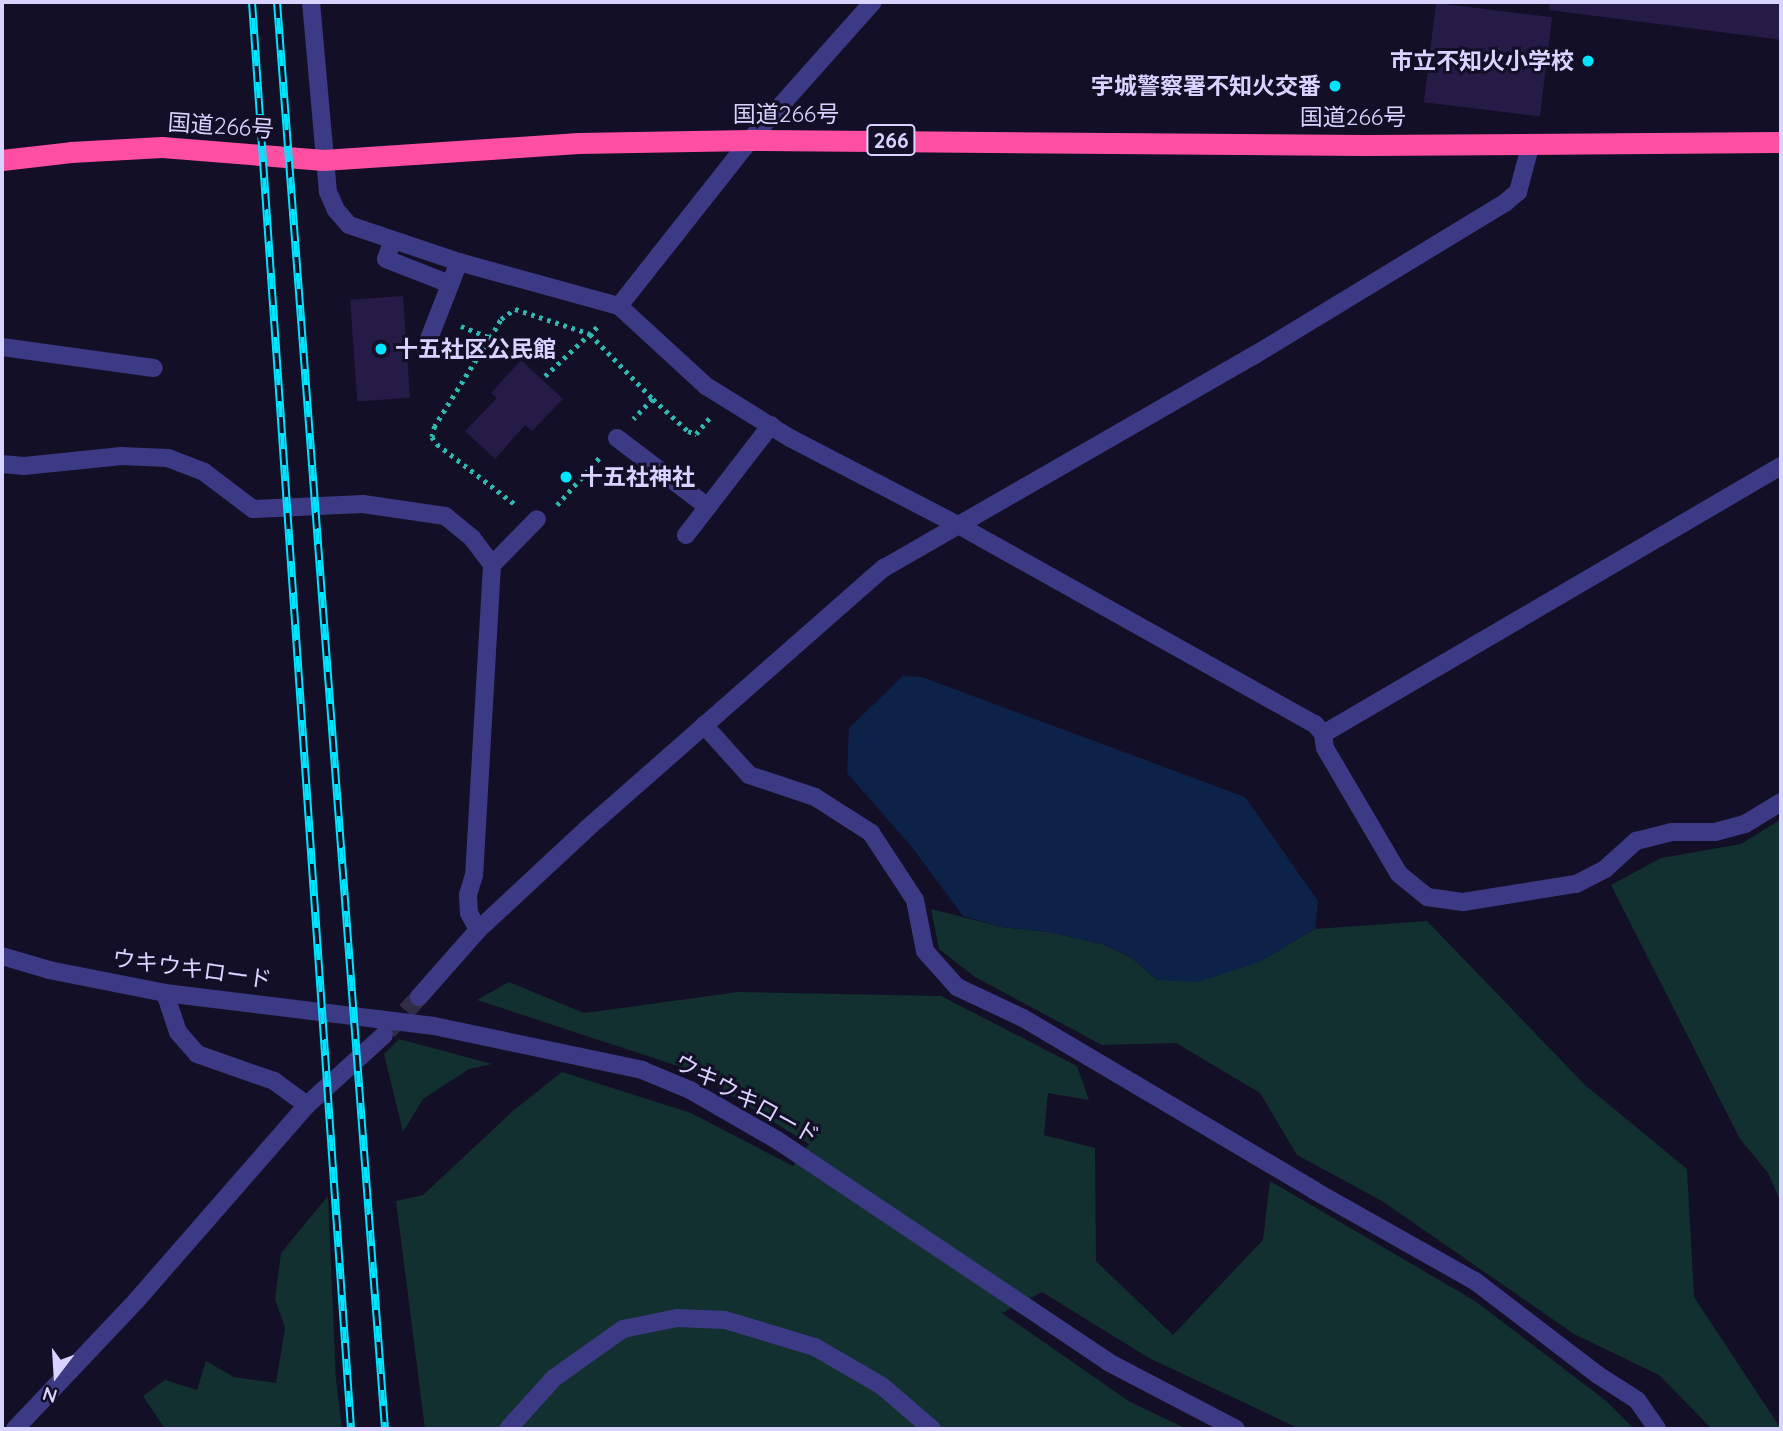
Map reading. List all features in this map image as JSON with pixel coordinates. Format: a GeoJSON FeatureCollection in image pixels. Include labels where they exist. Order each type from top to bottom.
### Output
{"type":"FeatureCollection","features":[{"type":"Feature","properties":{"kind":"highway","name":"国道266号"},"geometry":{"type":"LineString","coordinates":[[2,160],[71,152],[162,147],[323,160],[578,143],[750,140],[1781,142]]}},
{"type":"Feature","properties":{"kind":"street"},"geometry":{"type":"LineString","coordinates":[[311,2],[323,160],[328,192],[336,210],[349,225],[392,242],[619,306],[706,386],[724,398],[1315,724],[1323,734],[1325,747],[1399,874],[1427,897],[1463,902],[1576,884],[1605,869],[1636,841],[1672,832],[1715,832],[1735,827],[1781,802]]}},
{"type":"Feature","properties":{"kind":"street"},"geometry":{"type":"LineString","coordinates":[[619,306],[750,140],[873,2]]}},
{"type":"Feature","properties":{"kind":"street"},"geometry":{"type":"LineString","coordinates":[[419,997],[478,930],[704,725],[884,568],[1253,356],[1506,202],[1518,192],[1531,143]]}},
{"type":"Feature","properties":{"kind":"street"},"geometry":{"type":"LineString","coordinates":[[392,242],[386,260],[450,284]]}},
{"type":"Feature","properties":{"kind":"street"},"geometry":{"type":"LineString","coordinates":[[425,349],[459,262]]}},
{"type":"Feature","properties":{"kind":"street"},"geometry":{"type":"LineString","coordinates":[[2,346],[155,368]]}},
{"type":"Feature","properties":{"kind":"street"},"geometry":{"type":"LineString","coordinates":[[686,535],[771,425]]}},
{"type":"Feature","properties":{"kind":"street"},"geometry":{"type":"LineString","coordinates":[[617,439],[708,507]]}},
{"type":"Feature","properties":{"kind":"street"},"geometry":{"type":"LineString","coordinates":[[2,464],[24,466],[121,456],[168,458],[204,472],[253,509],[363,504],[444,516],[472,538],[492,565],[474,875],[468,895],[469,913],[478,930]]}},
{"type":"Feature","properties":{"kind":"street"},"geometry":{"type":"LineString","coordinates":[[1323,734],[1781,466]]}},
{"type":"Feature","properties":{"kind":"street"},"geometry":{"type":"LineString","coordinates":[[492,565],[537,519]]}},
{"type":"Feature","properties":{"kind":"street"},"geometry":{"type":"LineString","coordinates":[[704,725],[749,775],[815,797],[871,833],[915,900],[925,951],[957,987],[1023,1017],[1315,1191],[1475,1281],[1598,1375],[1637,1400],[1657,1429]]}},
{"type":"Feature","properties":{"kind":"street","name":"ウキウキロード"},"geometry":{"type":"LineString","coordinates":[[2,956],[49,970],[164,993],[434,1026],[642,1070],[690,1090],[777,1140],[1108,1362],[1236,1429]]}},
{"type":"Feature","properties":{"kind":"street"},"geometry":{"type":"LineString","coordinates":[[164,993],[178,1032],[197,1054],[274,1081],[307,1105]]}},
{"type":"Feature","properties":{"kind":"street"},"geometry":{"type":"LineString","coordinates":[[15,1429],[136,1301],[307,1105],[384,1035]]}},
{"type":"Feature","properties":{"kind":"street"},"geometry":{"type":"LineString","coordinates":[[508,1429],[554,1378],[623,1329],[677,1318],[725,1320],[815,1347],[882,1386],[932,1429]]}},
{"type":"Feature","properties":{"kind":"path"},"geometry":{"type":"LineString","coordinates":[[545,376],[619,306]]}},
{"type":"Feature","properties":{"kind":"path"},"geometry":{"type":"LineString","coordinates":[[653,399],[546,517],[537,519],[437,444],[432,436],[435,426],[501,318],[515,309],[590,334],[653,399],[696,434],[724,398]]}},
{"type":"Feature","properties":{"kind":"path"},"geometry":{"type":"LineString","coordinates":[[438,316],[489,338]]}},
{"type":"Feature","properties":{"kind":"green space"},"geometry":{"type":"Polygon","coordinates":[[[1781,819],[1781,1203],[1768,1173],[1740,1139],[1611,885],[1661,858],[1741,844],[1781,819]]]}},
{"type":"Feature","properties":{"kind":"green space"},"geometry":{"type":"Polygon","coordinates":[[[931,909],[1002,927],[1048,932],[1103,944],[1132,958],[1157,980],[1259,962],[1315,929],[1427,921],[1585,1085],[1687,1169],[1694,1297],[1781,1429],[1712,1429],[1659,1375],[1574,1334],[1382,1201],[1297,1155],[1260,1093],[1176,1043],[1102,1045],[975,977],[939,949],[931,909]]]}},
{"type":"Feature","properties":{"kind":"green space"},"geometry":{"type":"Polygon","coordinates":[[[509,982],[584,1013],[739,992],[941,996],[1077,1066],[1089,1100],[1048,1093],[1044,1135],[1095,1148],[1096,1261],[1173,1335],[1263,1240],[1270,1181],[1475,1301],[1605,1400],[1634,1429],[1300,1429],[1149,1358],[1042,1292],[1002,1313],[1130,1402],[1187,1429],[425,1429],[396,1201],[423,1195],[514,1110],[562,1072],[691,1113],[793,1166],[809,1144],[690,1070],[477,1000],[509,982]]]}},
{"type":"Feature","properties":{"kind":"green space"},"geometry":{"type":"Polygon","coordinates":[[[399,1039],[492,1064],[469,1069],[423,1099],[403,1132],[384,1054],[399,1039]]]}},
{"type":"Feature","properties":{"kind":"green space"},"geometry":{"type":"Polygon","coordinates":[[[328,1196],[336,1380],[342,1429],[165,1429],[143,1396],[165,1380],[197,1390],[206,1361],[234,1377],[276,1383],[285,1328],[275,1299],[281,1253],[328,1196]]]}},
{"type":"Feature","properties":{"kind":"water"},"geometry":{"type":"Polygon","coordinates":[[[903,676],[922,677],[1245,797],[1318,901],[1315,929],[1259,962],[1198,982],[1157,980],[1132,958],[1103,944],[1048,932],[1002,927],[963,916],[911,846],[847,773],[849,728],[903,676]]]}},
{"type":"Feature","properties":{"kind":"building"},"geometry":{"type":"Polygon","coordinates":[[[1550,2],[1781,2],[1781,40],[1549,10],[1550,2]]]}},
{"type":"Feature","properties":{"kind":"building"},"geometry":{"type":"Polygon","coordinates":[[[1436,3],[1552,17],[1540,117],[1424,102],[1436,3]]]}},
{"type":"Feature","properties":{"kind":"building","name":"十五社区公民館"},"geometry":{"type":"Polygon","coordinates":[[[403,296],[410,398],[357,401],[350,300],[403,296]]]}},
{"type":"Feature","properties":{"kind":"building"},"geometry":{"type":"Polygon","coordinates":[[[521,360],[563,399],[532,431],[525,425],[495,459],[465,431],[497,398],[491,393],[521,360]]]}},
{"type":"Feature","properties":{"kind":"tunnel"},"geometry":{"type":"LineString","coordinates":[[388,1031],[419,997]]}},
{"type":"Feature","properties":{"kind":"railway"},"geometry":{"type":"LineString","coordinates":[[252,2],[351,1429]]}},
{"type":"Feature","properties":{"kind":"railway"},"geometry":{"type":"LineString","coordinates":[[277,2],[385,1429]]}},
{"type":"Feature","properties":{"kind":"place","name":"市立不知火小学校"},"geometry":{"type":"Point","coordinates":[1588,61]}},
{"type":"Feature","properties":{"kind":"place","name":"宇城警察署不知火交番"},"geometry":{"type":"Point","coordinates":[1335,86]}},
{"type":"Feature","properties":{"kind":"place","name":"十五社区公民館"},"geometry":{"type":"Point","coordinates":[381,349]}},
{"type":"Feature","properties":{"kind":"place","name":"十五社神社"},"geometry":{"type":"Point","coordinates":[566,477]}}]}
